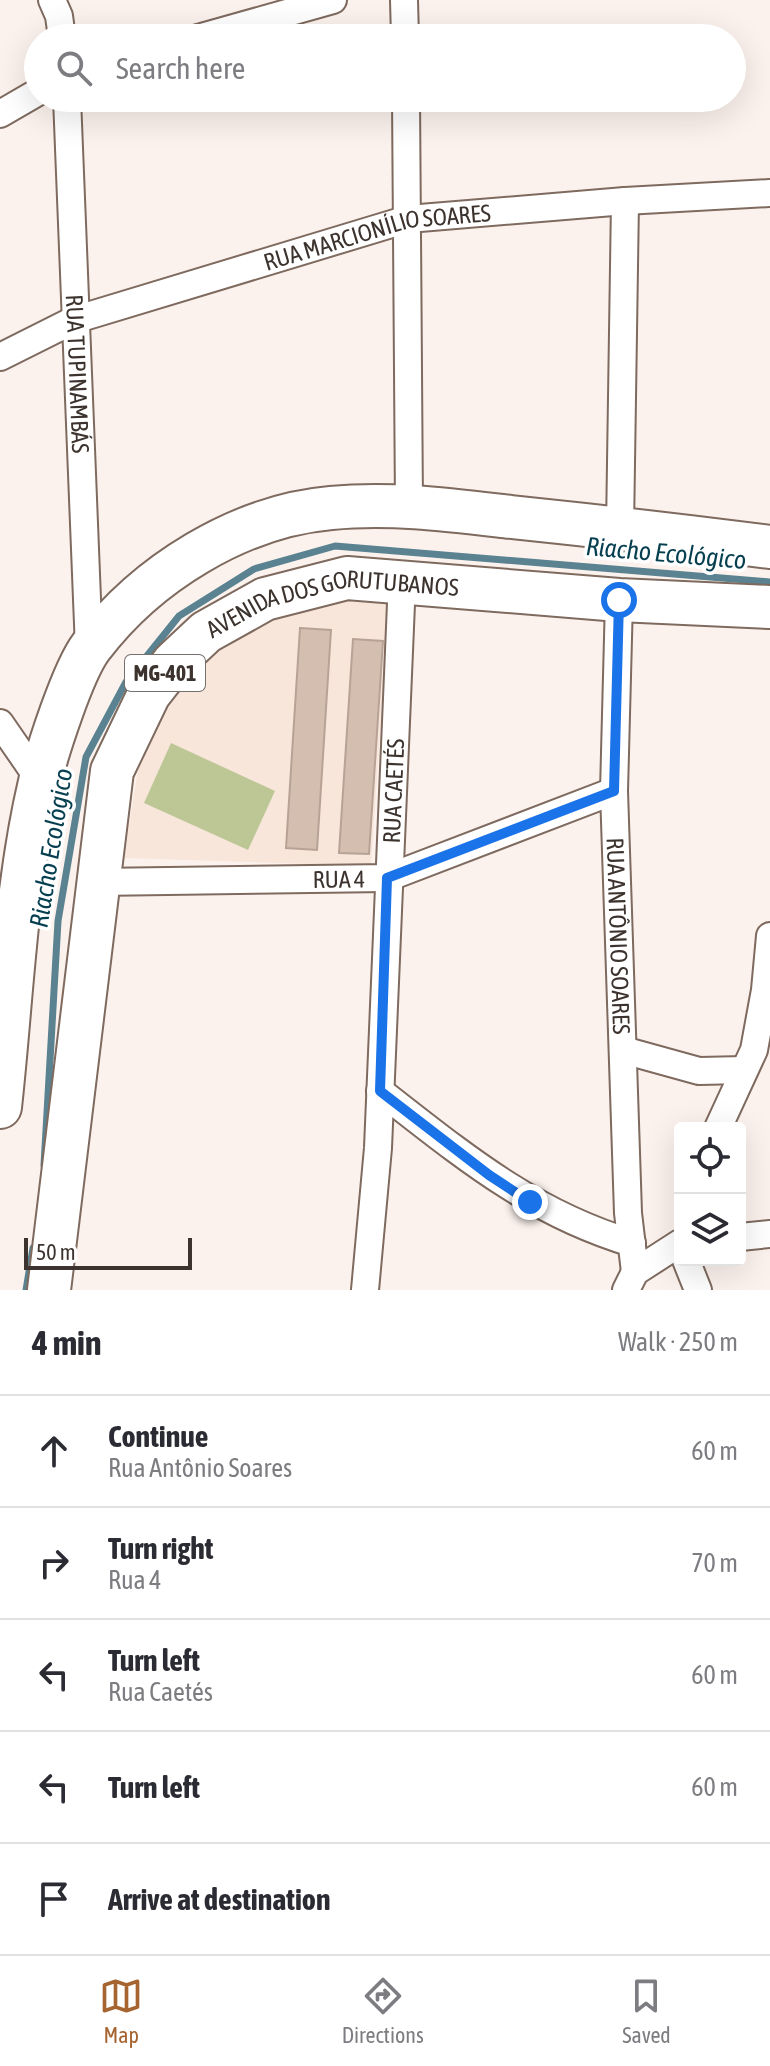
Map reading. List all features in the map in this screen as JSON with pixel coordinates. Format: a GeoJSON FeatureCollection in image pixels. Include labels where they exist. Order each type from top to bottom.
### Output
{"type":"FeatureCollection","features":[{"type":"Feature","properties":{"kind":"main road","name":"MG-401"},"geometry":{"type":"LineString","coordinates":[[0,1107],[26,862],[40,781],[56,727],[89,649],[136,597],[197,553],[262,522],[329,508],[409,506],[770,547]]}},
{"type":"Feature","properties":{"kind":"main road","name":"AVENIDA DOS GORUTUBANOS"},"geometry":{"type":"LineString","coordinates":[[49,1290],[112,771],[149,694],[174,662],[206,632],[265,599],[347,578],[402,580],[619,600],[770,607]]}},
{"type":"Feature","properties":{"kind":"street"},"geometry":{"type":"LineString","coordinates":[[52,0],[60,24]]}},
{"type":"Feature","properties":{"kind":"street"},"geometry":{"type":"LineString","coordinates":[[248,24],[333,0]]}},
{"type":"Feature","properties":{"kind":"street"},"geometry":{"type":"LineString","coordinates":[[404,0],[405,24]]}},
{"type":"Feature","properties":{"kind":"street"},"geometry":{"type":"LineString","coordinates":[[0,114],[24,100]]}},
{"type":"Feature","properties":{"kind":"street","name":"RUA TUPINAMBÁS"},"geometry":{"type":"LineString","coordinates":[[67,112],[89,649]]}},
{"type":"Feature","properties":{"kind":"street"},"geometry":{"type":"LineString","coordinates":[[406,112],[409,506]]}},
{"type":"Feature","properties":{"kind":"street","name":"RUA MARCIONÍLIO SOARES"},"geometry":{"type":"LineString","coordinates":[[0,357],[74,320],[408,219],[625,201],[770,193]]}},
{"type":"Feature","properties":{"kind":"street"},"geometry":{"type":"LineString","coordinates":[[620,529],[625,201]]}},
{"type":"Feature","properties":{"kind":"street","name":"RUA CAETÉS"},"geometry":{"type":"LineString","coordinates":[[365,1290],[380,1091],[402,580]]}},
{"type":"Feature","properties":{"kind":"street","name":"RUA ANTÔNIO SOARES"},"geometry":{"type":"LineString","coordinates":[[619,600],[614,791],[631,1281]]}},
{"type":"Feature","properties":{"kind":"street"},"geometry":{"type":"LineString","coordinates":[[0,723],[40,781]]}},
{"type":"Feature","properties":{"kind":"street","name":"RUA 4"},"geometry":{"type":"LineString","coordinates":[[97,882],[387,878],[614,791]]}},
{"type":"Feature","properties":{"kind":"street"},"geometry":{"type":"LineString","coordinates":[[721,1122],[754,1050],[765,990],[770,936]]}},
{"type":"Feature","properties":{"kind":"street"},"geometry":{"type":"LineString","coordinates":[[623,1050],[699,1071],[744,1070]]}},
{"type":"Feature","properties":{"kind":"street"},"geometry":{"type":"LineString","coordinates":[[380,1091],[489,1175],[530,1202],[585,1229],[632,1243]]}},
{"type":"Feature","properties":{"kind":"street"},"geometry":{"type":"LineString","coordinates":[[746,1236],[770,1234]]}},
{"type":"Feature","properties":{"kind":"street"},"geometry":{"type":"LineString","coordinates":[[631,1281],[674,1248]]}},
{"type":"Feature","properties":{"kind":"street"},"geometry":{"type":"LineString","coordinates":[[688,1266],[698,1290]]}},
{"type":"Feature","properties":{"kind":"shaded area"},"geometry":{"type":"Polygon","coordinates":[[[360,593],[389,600],[371,866],[124,858],[139,762],[168,698],[223,645],[292,610],[360,593]]]}},
{"type":"Feature","properties":{"kind":"green space"},"geometry":{"type":"Polygon","coordinates":[[[171,743],[275,791],[248,850],[144,803],[171,743]]]}},
{"type":"Feature","properties":{"kind":"building"},"geometry":{"type":"Polygon","coordinates":[[[300,628],[331,630],[317,850],[286,848],[300,628]]]}},
{"type":"Feature","properties":{"kind":"building"},"geometry":{"type":"Polygon","coordinates":[[[353,639],[383,641],[369,854],[339,853],[353,639]]]}},
{"type":"Feature","properties":{"kind":"waterway","name":"Riacho Ecológico"},"geometry":{"type":"LineString","coordinates":[[44,1165],[58,921],[86,757],[126,682],[179,616],[254,569],[335,546],[770,582]]}},
{"type":"Feature","properties":{"kind":"waterway","name":"Riacho Ecológico"},"geometry":{"type":"LineString","coordinates":[[26,1290],[33,1248]]}},
{"type":"Feature","properties":{"kind":"route"},"geometry":{"type":"LineString","coordinates":[[530,1202],[489,1175],[380,1091],[387,878],[614,791],[619,600]]}}]}
